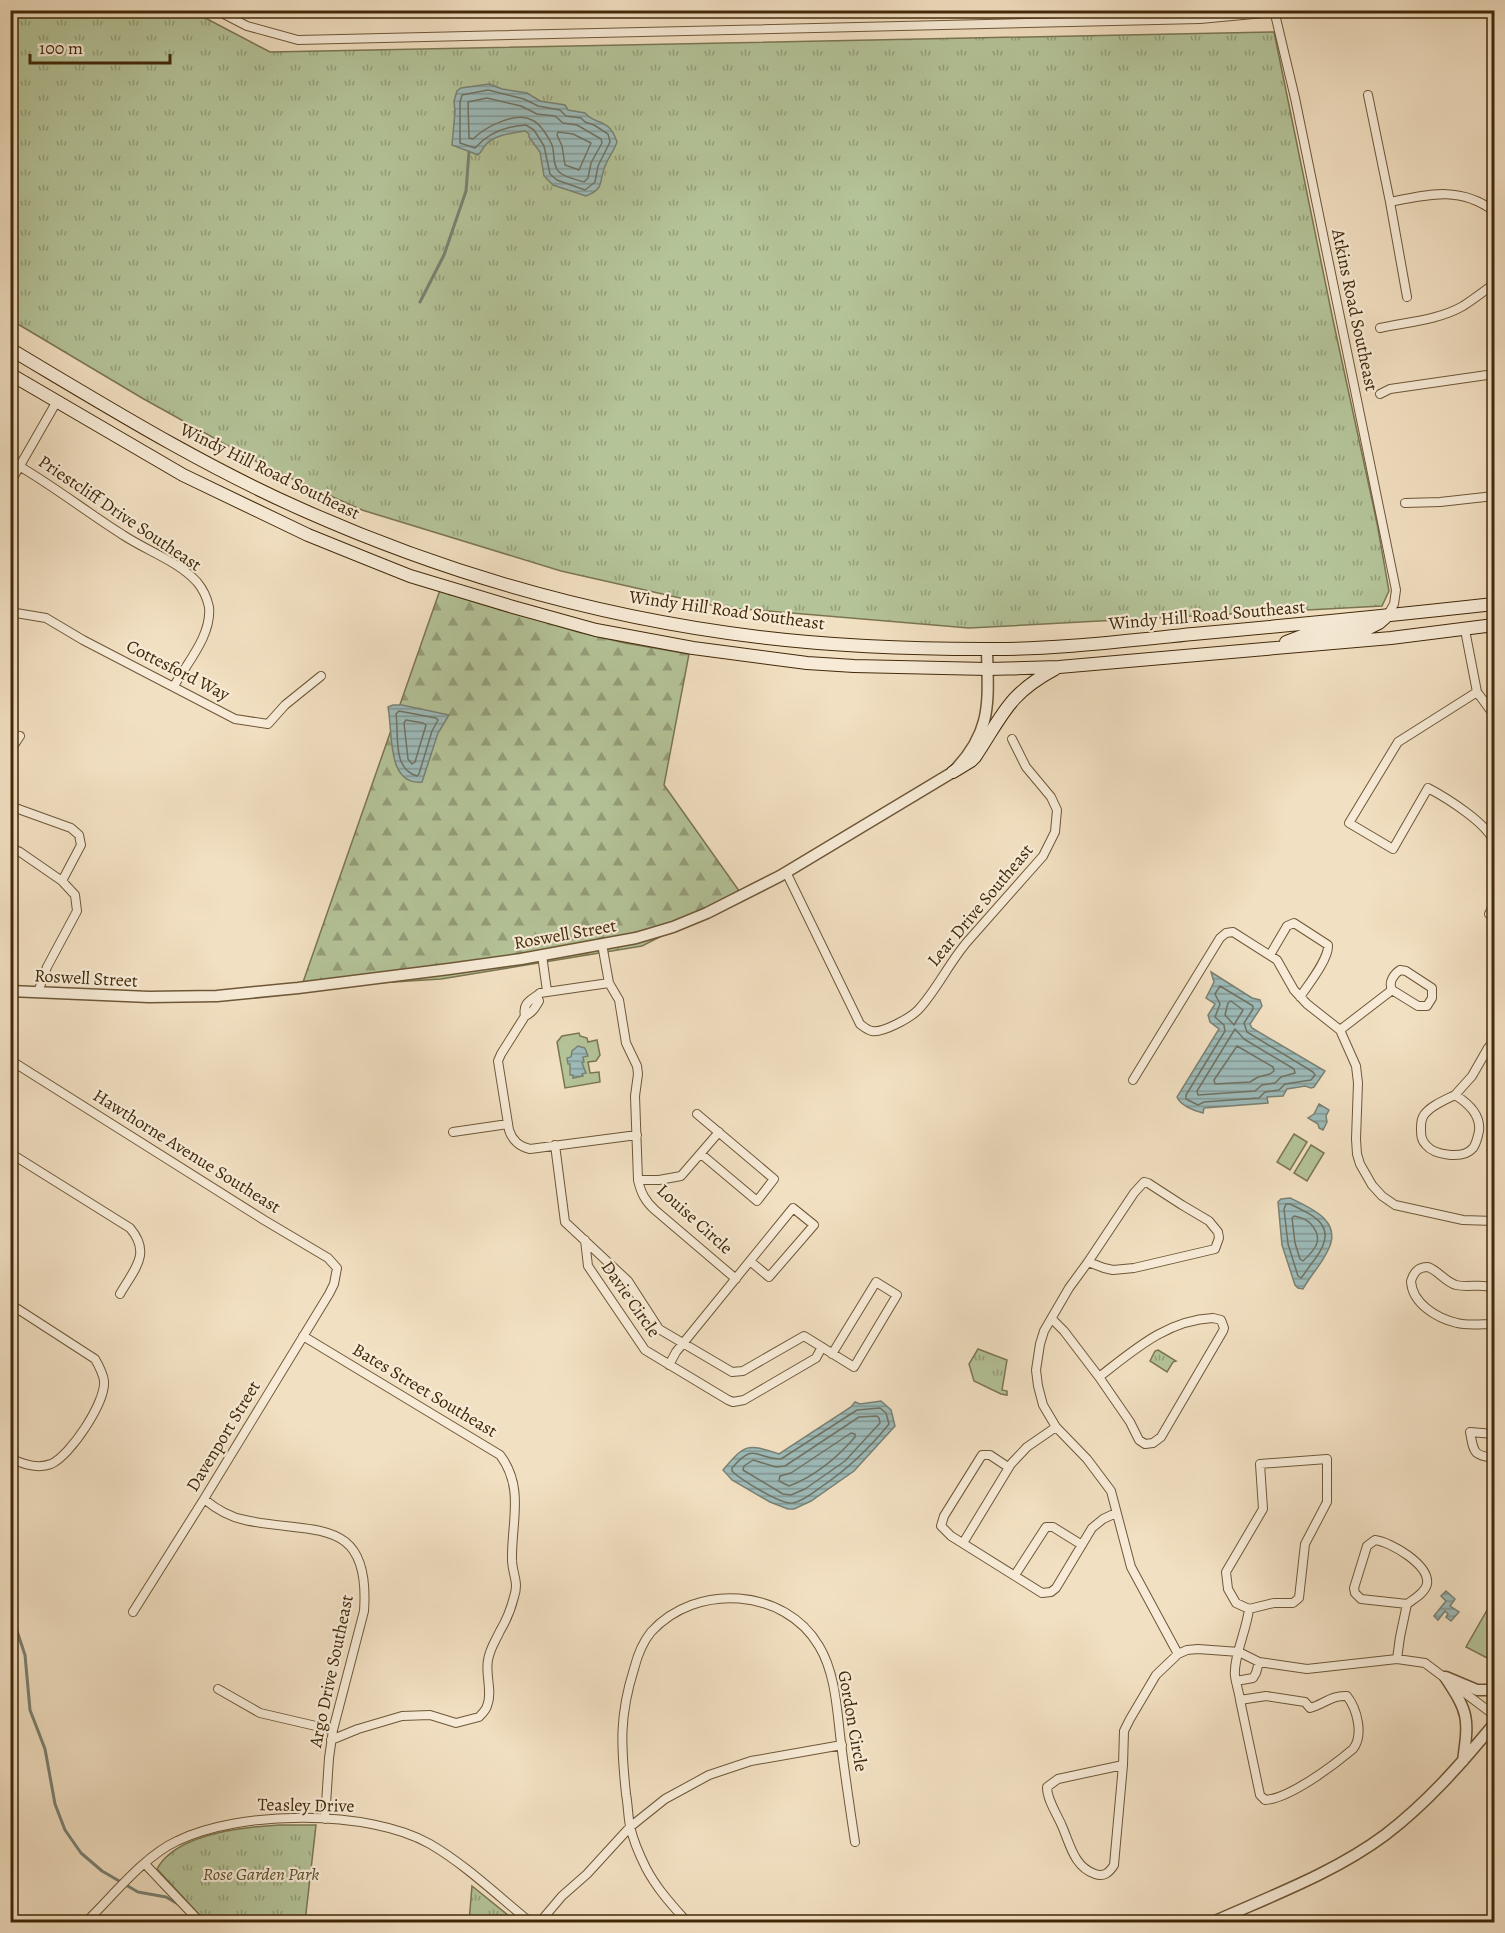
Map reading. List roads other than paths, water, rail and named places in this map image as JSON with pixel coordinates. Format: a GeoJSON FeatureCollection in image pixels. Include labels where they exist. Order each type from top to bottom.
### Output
{"type":"FeatureCollection","features":[{"type":"Feature","properties":{"kind":"main road","name":"Windy Hill Road Southeast"},"geometry":{"type":"LineString","coordinates":[[10,349],[142,427],[246,483],[304,511],[372,539],[453,568],[595,608],[675,624],[755,637],[849,645],[987,649],[1102,643],[1494,604]]}},
{"type":"Feature","properties":{"kind":"main road"},"geometry":{"type":"LineString","coordinates":[[10,374],[183,475],[308,535],[410,576],[596,630],[693,648],[854,666],[987,669],[1059,667],[1465,630],[1494,625]]}},
{"type":"Feature","properties":{"kind":"main road"},"geometry":{"type":"LineString","coordinates":[[1271,648],[1307,634],[1376,626],[1387,616]]}},
{"type":"Feature","properties":{"kind":"main road"},"geometry":{"type":"LineString","coordinates":[[952,772],[975,757],[1003,712],[1018,693],[1059,667]]}},
{"type":"Feature","properties":{"kind":"street"},"geometry":{"type":"LineString","coordinates":[[216,10],[247,26],[298,40],[1200,19],[1274,11]]}},
{"type":"Feature","properties":{"kind":"street","name":"Atkins Road Southeast"},"geometry":{"type":"LineString","coordinates":[[1274,11],[1295,98],[1396,590],[1394,604],[1387,616]]}},
{"type":"Feature","properties":{"kind":"street"},"geometry":{"type":"LineString","coordinates":[[1368,95],[1407,297]]}},
{"type":"Feature","properties":{"kind":"street"},"geometry":{"type":"LineString","coordinates":[[1390,202],[1428,194],[1457,195],[1483,204],[1494,211]]}},
{"type":"Feature","properties":{"kind":"street"},"geometry":{"type":"LineString","coordinates":[[1380,328],[1434,317],[1450,311],[1462,306],[1494,284]]}},
{"type":"Feature","properties":{"kind":"street"},"geometry":{"type":"LineString","coordinates":[[1380,394],[1390,389],[1494,374]]}},
{"type":"Feature","properties":{"kind":"street"},"geometry":{"type":"LineString","coordinates":[[10,483],[57,401]]}},
{"type":"Feature","properties":{"kind":"street","name":"Priestcliff Drive Southeast"},"geometry":{"type":"LineString","coordinates":[[19,466],[59,490],[124,536],[177,566],[196,581],[204,593],[209,615],[201,641],[174,686]]}},
{"type":"Feature","properties":{"kind":"street"},"geometry":{"type":"LineString","coordinates":[[1405,502],[1440,502],[1494,496]]}},
{"type":"Feature","properties":{"kind":"street","name":"Cottesford Way"},"geometry":{"type":"LineString","coordinates":[[10,612],[46,618],[83,640],[235,718],[268,724],[285,705],[321,676]]}},
{"type":"Feature","properties":{"kind":"street"},"geometry":{"type":"LineString","coordinates":[[1465,630],[1477,692],[1494,715]]}},
{"type":"Feature","properties":{"kind":"street","name":"Roswell Street"},"geometry":{"type":"LineString","coordinates":[[10,991],[148,997],[217,996],[329,984],[542,955],[636,938],[673,927],[707,913],[786,872],[952,772],[967,755],[985,719],[988,703],[987,649]]}},
{"type":"Feature","properties":{"kind":"street"},"geometry":{"type":"LineString","coordinates":[[1477,692],[1398,742],[1349,823],[1393,849],[1428,788],[1445,797],[1489,831],[1494,844]]}},
{"type":"Feature","properties":{"kind":"street"},"geometry":{"type":"LineString","coordinates":[[10,751],[20,736]]}},
{"type":"Feature","properties":{"kind":"street","name":"Lear Drive Southeast"},"geometry":{"type":"LineString","coordinates":[[786,872],[860,1024],[870,1031],[879,1031],[913,1015],[954,956],[1043,856],[1055,832],[1057,810],[1051,797],[1026,767],[1012,739]]}},
{"type":"Feature","properties":{"kind":"street"},"geometry":{"type":"LineString","coordinates":[[10,806],[71,828],[80,835],[81,845],[63,882]]}},
{"type":"Feature","properties":{"kind":"street"},"geometry":{"type":"LineString","coordinates":[[10,848],[20,852],[63,882],[75,895],[77,911],[47,967],[38,992]]}},
{"type":"Feature","properties":{"kind":"street"},"geometry":{"type":"LineString","coordinates":[[1494,905],[1489,914],[1494,917]]}},
{"type":"Feature","properties":{"kind":"street"},"geometry":{"type":"LineString","coordinates":[[1270,955],[1287,926],[1294,923],[1328,945],[1323,961],[1300,997]]}},
{"type":"Feature","properties":{"kind":"street"},"geometry":{"type":"LineString","coordinates":[[1133,1080],[1223,935],[1233,932],[1281,964],[1300,997],[1340,1030],[1356,1066],[1358,1083],[1357,1154],[1363,1172],[1372,1185],[1382,1196],[1395,1204],[1463,1220],[1494,1221]]}},
{"type":"Feature","properties":{"kind":"street"},"geometry":{"type":"LineString","coordinates":[[602,945],[609,983],[619,1000],[626,1043],[638,1066],[635,1096],[638,1180],[677,1178],[685,1173],[719,1132]]}},
{"type":"Feature","properties":{"kind":"street"},"geometry":{"type":"LineString","coordinates":[[542,955],[547,991]]}},
{"type":"Feature","properties":{"kind":"street"},"geometry":{"type":"LineString","coordinates":[[1400,970],[1406,971],[1430,986],[1433,994],[1430,1002],[1424,1008],[1392,990],[1391,982],[1396,972],[1400,970]]}},
{"type":"Feature","properties":{"kind":"street"},"geometry":{"type":"LineString","coordinates":[[609,983],[547,991],[537,996],[539,1001],[531,1014],[525,1016],[498,1061],[508,1124],[512,1138],[526,1148],[637,1135]]}},
{"type":"Feature","properties":{"kind":"street"},"geometry":{"type":"LineString","coordinates":[[1340,1030],[1392,990]]}},
{"type":"Feature","properties":{"kind":"street"},"geometry":{"type":"LineString","coordinates":[[1455,1095],[1475,1111],[1478,1118],[1478,1133],[1473,1148],[1456,1155],[1431,1149],[1424,1144],[1421,1138],[1421,1121],[1427,1112],[1455,1095],[1472,1076],[1494,1041]]}},
{"type":"Feature","properties":{"kind":"street","name":"Hawthorne Avenue Southeast"},"geometry":{"type":"LineString","coordinates":[[10,1060],[328,1258],[337,1268],[337,1275]]}},
{"type":"Feature","properties":{"kind":"street"},"geometry":{"type":"LineString","coordinates":[[697,1114],[774,1179],[757,1201],[701,1154]]}},
{"type":"Feature","properties":{"kind":"street"},"geometry":{"type":"LineString","coordinates":[[453,1132],[508,1124]]}},
{"type":"Feature","properties":{"kind":"street","name":"Davie Circle"},"geometry":{"type":"LineString","coordinates":[[555,1145],[565,1222],[628,1281],[659,1329],[732,1372],[743,1371],[804,1336],[832,1354],[854,1367],[897,1295],[876,1282],[832,1354]]}},
{"type":"Feature","properties":{"kind":"street"},"geometry":{"type":"LineString","coordinates":[[10,1153],[130,1228],[138,1237],[142,1251],[120,1294]]}},
{"type":"Feature","properties":{"kind":"street","name":"Louise Circle"},"geometry":{"type":"LineString","coordinates":[[638,1180],[644,1197],[655,1210],[736,1279]]}},
{"type":"Feature","properties":{"kind":"street"},"geometry":{"type":"LineString","coordinates":[[1088,1262],[1113,1270],[1134,1268],[1195,1254],[1215,1249],[1219,1238],[1218,1232],[1209,1221],[1144,1182],[1134,1193],[1069,1288],[1044,1331],[1036,1370],[1042,1405],[1056,1427],[1105,1481],[1111,1491],[1131,1567],[1178,1654]]}},
{"type":"Feature","properties":{"kind":"street"},"geometry":{"type":"LineString","coordinates":[[669,1365],[676,1352],[793,1208],[813,1225],[769,1277],[750,1261]]}},
{"type":"Feature","properties":{"kind":"street","name":"Davie Circle"},"geometry":{"type":"LineString","coordinates":[[585,1240],[588,1266],[645,1350],[728,1400],[744,1401],[816,1358],[822,1347]]}},
{"type":"Feature","properties":{"kind":"street"},"geometry":{"type":"LineString","coordinates":[[1494,1288],[1484,1285],[1453,1284],[1428,1267],[1419,1269],[1411,1281],[1417,1301],[1437,1314],[1458,1323],[1494,1324]]}},
{"type":"Feature","properties":{"kind":"street","name":"Davenport Street"},"geometry":{"type":"LineString","coordinates":[[133,1611],[329,1294],[337,1275]]}},
{"type":"Feature","properties":{"kind":"street"},"geometry":{"type":"LineString","coordinates":[[10,1304],[95,1359],[101,1368],[104,1381],[100,1404],[69,1450],[60,1459],[48,1466],[33,1466],[10,1458]]}},
{"type":"Feature","properties":{"kind":"street"},"geometry":{"type":"LineString","coordinates":[[1052,1319],[1099,1377],[1131,1422],[1139,1440],[1145,1444],[1153,1443],[1161,1437],[1223,1331],[1224,1325],[1218,1319],[1208,1318],[1166,1329],[1099,1377]]}},
{"type":"Feature","properties":{"kind":"street","name":"Bates Street Southeast"},"geometry":{"type":"LineString","coordinates":[[303,1336],[500,1455],[508,1466],[514,1484],[516,1508],[512,1564],[518,1586],[500,1634],[491,1645],[487,1663],[489,1693],[487,1706],[479,1718],[456,1723],[430,1715],[402,1716],[358,1729],[332,1740]]}},
{"type":"Feature","properties":{"kind":"street"},"geometry":{"type":"LineString","coordinates":[[963,1543],[1008,1467],[1027,1447],[1056,1427]]}},
{"type":"Feature","properties":{"kind":"street"},"geometry":{"type":"LineString","coordinates":[[1494,1434],[1470,1432],[1473,1451],[1478,1455],[1494,1458]]}},
{"type":"Feature","properties":{"kind":"street"},"geometry":{"type":"LineString","coordinates":[[1008,1467],[990,1455],[982,1455],[944,1516],[941,1526],[944,1531],[1042,1593],[1051,1592],[1056,1588],[1092,1528],[1103,1519],[1116,1513]]}},
{"type":"Feature","properties":{"kind":"street"},"geometry":{"type":"LineString","coordinates":[[1327,1459],[1327,1502],[1305,1544],[1299,1598],[1293,1603],[1274,1603],[1249,1609],[1236,1603],[1228,1589],[1226,1572],[1263,1509],[1260,1464],[1327,1459]]}},
{"type":"Feature","properties":{"kind":"street","name":"Argo Drive Southeast"},"geometry":{"type":"LineString","coordinates":[[204,1499],[218,1510],[244,1520],[321,1530],[334,1534],[346,1542],[355,1553],[364,1576],[364,1611],[333,1730],[325,1819]]}},
{"type":"Feature","properties":{"kind":"street"},"geometry":{"type":"LineString","coordinates":[[1015,1575],[1046,1527],[1053,1527],[1082,1545]]}},
{"type":"Feature","properties":{"kind":"street"},"geometry":{"type":"LineString","coordinates":[[1397,1659],[1407,1604],[1423,1592],[1427,1583],[1426,1576],[1412,1559],[1389,1543],[1375,1540],[1371,1542],[1367,1546],[1354,1588],[1355,1593],[1361,1599],[1407,1604]]}},
{"type":"Feature","properties":{"kind":"street","name":"Gordon Circle"},"geometry":{"type":"LineString","coordinates":[[687,1923],[645,1867],[630,1827],[622,1755],[622,1724],[626,1697],[637,1659],[650,1633],[674,1613],[700,1601],[747,1598],[792,1616],[810,1632],[821,1648],[831,1678],[855,1842]]}},
{"type":"Feature","properties":{"kind":"street"},"geometry":{"type":"LineString","coordinates":[[1240,1700],[1266,1696],[1305,1702],[1310,1707],[1320,1705],[1335,1696],[1347,1696],[1358,1724],[1357,1744],[1304,1785],[1273,1800],[1264,1800],[1260,1795],[1234,1675],[1249,1609]]}},
{"type":"Feature","properties":{"kind":"street"},"geometry":{"type":"LineString","coordinates":[[1123,1765],[1058,1779],[1047,1787],[1047,1794],[1081,1865],[1086,1870],[1101,1875],[1107,1874],[1114,1865],[1123,1765],[1124,1731],[1156,1675],[1178,1654],[1198,1649],[1239,1652],[1259,1662],[1307,1669],[1397,1659],[1425,1663],[1494,1715]]}},
{"type":"Feature","properties":{"kind":"street"},"geometry":{"type":"LineString","coordinates":[[1236,1681],[1253,1678],[1259,1662]]}},
{"type":"Feature","properties":{"kind":"street"},"geometry":{"type":"LineString","coordinates":[[1445,1677],[1477,1690],[1494,1690]]}},
{"type":"Feature","properties":{"kind":"street"},"geometry":{"type":"LineString","coordinates":[[1445,1677],[1461,1700],[1468,1718],[1463,1762]]}},
{"type":"Feature","properties":{"kind":"street"},"geometry":{"type":"LineString","coordinates":[[218,1689],[260,1713],[333,1730]]}},
{"type":"Feature","properties":{"kind":"street"},"geometry":{"type":"LineString","coordinates":[[1213,1923],[1344,1861],[1384,1836],[1418,1808],[1463,1762],[1494,1724]]}},
{"type":"Feature","properties":{"kind":"street"},"geometry":{"type":"LineString","coordinates":[[540,1923],[562,1896],[587,1874],[630,1827],[665,1799],[710,1775],[751,1761],[842,1745]]}},
{"type":"Feature","properties":{"kind":"street","name":"Teasley Drive"},"geometry":{"type":"LineString","coordinates":[[86,1923],[145,1864],[177,1841],[226,1824],[261,1819],[325,1819],[370,1823],[400,1831],[428,1843],[458,1864],[530,1923]]}},
{"type":"Feature","properties":{"kind":"street"},"geometry":{"type":"LineString","coordinates":[[145,1864],[200,1923]]}},
{"type":"Feature","properties":{"kind":"water"},"geometry":{"type":"Polygon","coordinates":[[[489,84],[502,89],[527,93],[540,101],[565,105],[568,110],[585,113],[610,129],[617,142],[605,165],[600,185],[596,191],[586,196],[553,185],[544,176],[540,152],[525,131],[503,135],[492,140],[478,155],[452,145],[454,101],[457,91],[461,88],[489,84]]]}},
{"type":"Feature","properties":{"kind":"water"},"geometry":{"type":"Polygon","coordinates":[[[393,705],[449,715],[438,733],[422,782],[410,781],[402,775],[397,766],[391,742],[388,707],[393,705]]]}},
{"type":"Feature","properties":{"kind":"water"},"geometry":{"type":"Polygon","coordinates":[[[1211,972],[1252,998],[1260,1000],[1262,1006],[1250,1024],[1252,1028],[1325,1071],[1314,1087],[1287,1089],[1283,1096],[1267,1097],[1268,1103],[1204,1108],[1203,1113],[1181,1103],[1177,1097],[1219,1029],[1210,1022],[1208,1015],[1215,1004],[1206,998],[1214,982],[1211,972]]]}},
{"type":"Feature","properties":{"kind":"water"},"geometry":{"type":"Polygon","coordinates":[[[578,1046],[585,1048],[588,1056],[583,1057],[584,1062],[582,1063],[586,1073],[573,1078],[573,1075],[570,1075],[570,1064],[567,1058],[571,1057],[572,1051],[578,1046]]]}},
{"type":"Feature","properties":{"kind":"water"},"geometry":{"type":"Polygon","coordinates":[[[1319,1104],[1329,1110],[1323,1130],[1308,1118],[1314,1114],[1319,1104]]]}},
{"type":"Feature","properties":{"kind":"water"},"geometry":{"type":"Polygon","coordinates":[[[1290,1198],[1324,1218],[1332,1232],[1327,1252],[1303,1289],[1295,1285],[1282,1245],[1278,1202],[1281,1199],[1290,1198]]]}},
{"type":"Feature","properties":{"kind":"water"},"geometry":{"type":"Polygon","coordinates":[[[881,1401],[891,1410],[895,1426],[854,1471],[811,1501],[794,1509],[770,1502],[732,1480],[723,1470],[747,1448],[760,1448],[779,1454],[851,1407],[855,1402],[860,1404],[881,1401]]]}},
{"type":"Feature","properties":{"kind":"water"},"geometry":{"type":"Polygon","coordinates":[[[1446,1591],[1455,1599],[1450,1606],[1459,1612],[1451,1621],[1446,1617],[1448,1614],[1445,1611],[1438,1620],[1434,1616],[1446,1601],[1441,1596],[1446,1591]]]}},
{"type":"Feature","properties":{"kind":"waterway"},"geometry":{"type":"LineString","coordinates":[[420,302],[444,255],[466,191],[469,152]]}},
{"type":"Feature","properties":{"kind":"waterway"},"geometry":{"type":"LineString","coordinates":[[10,1566],[12,1554]]}},
{"type":"Feature","properties":{"kind":"waterway"},"geometry":{"type":"LineString","coordinates":[[10,1599],[25,1655],[30,1710],[45,1749],[55,1804],[65,1830],[81,1853],[102,1871],[138,1892],[166,1897],[178,1904]]}},
{"type":"Feature","properties":{"kind":"park label","name":"Rose Garden Park"},"geometry":{"type":"Point","coordinates":[261,1874]}}]}
